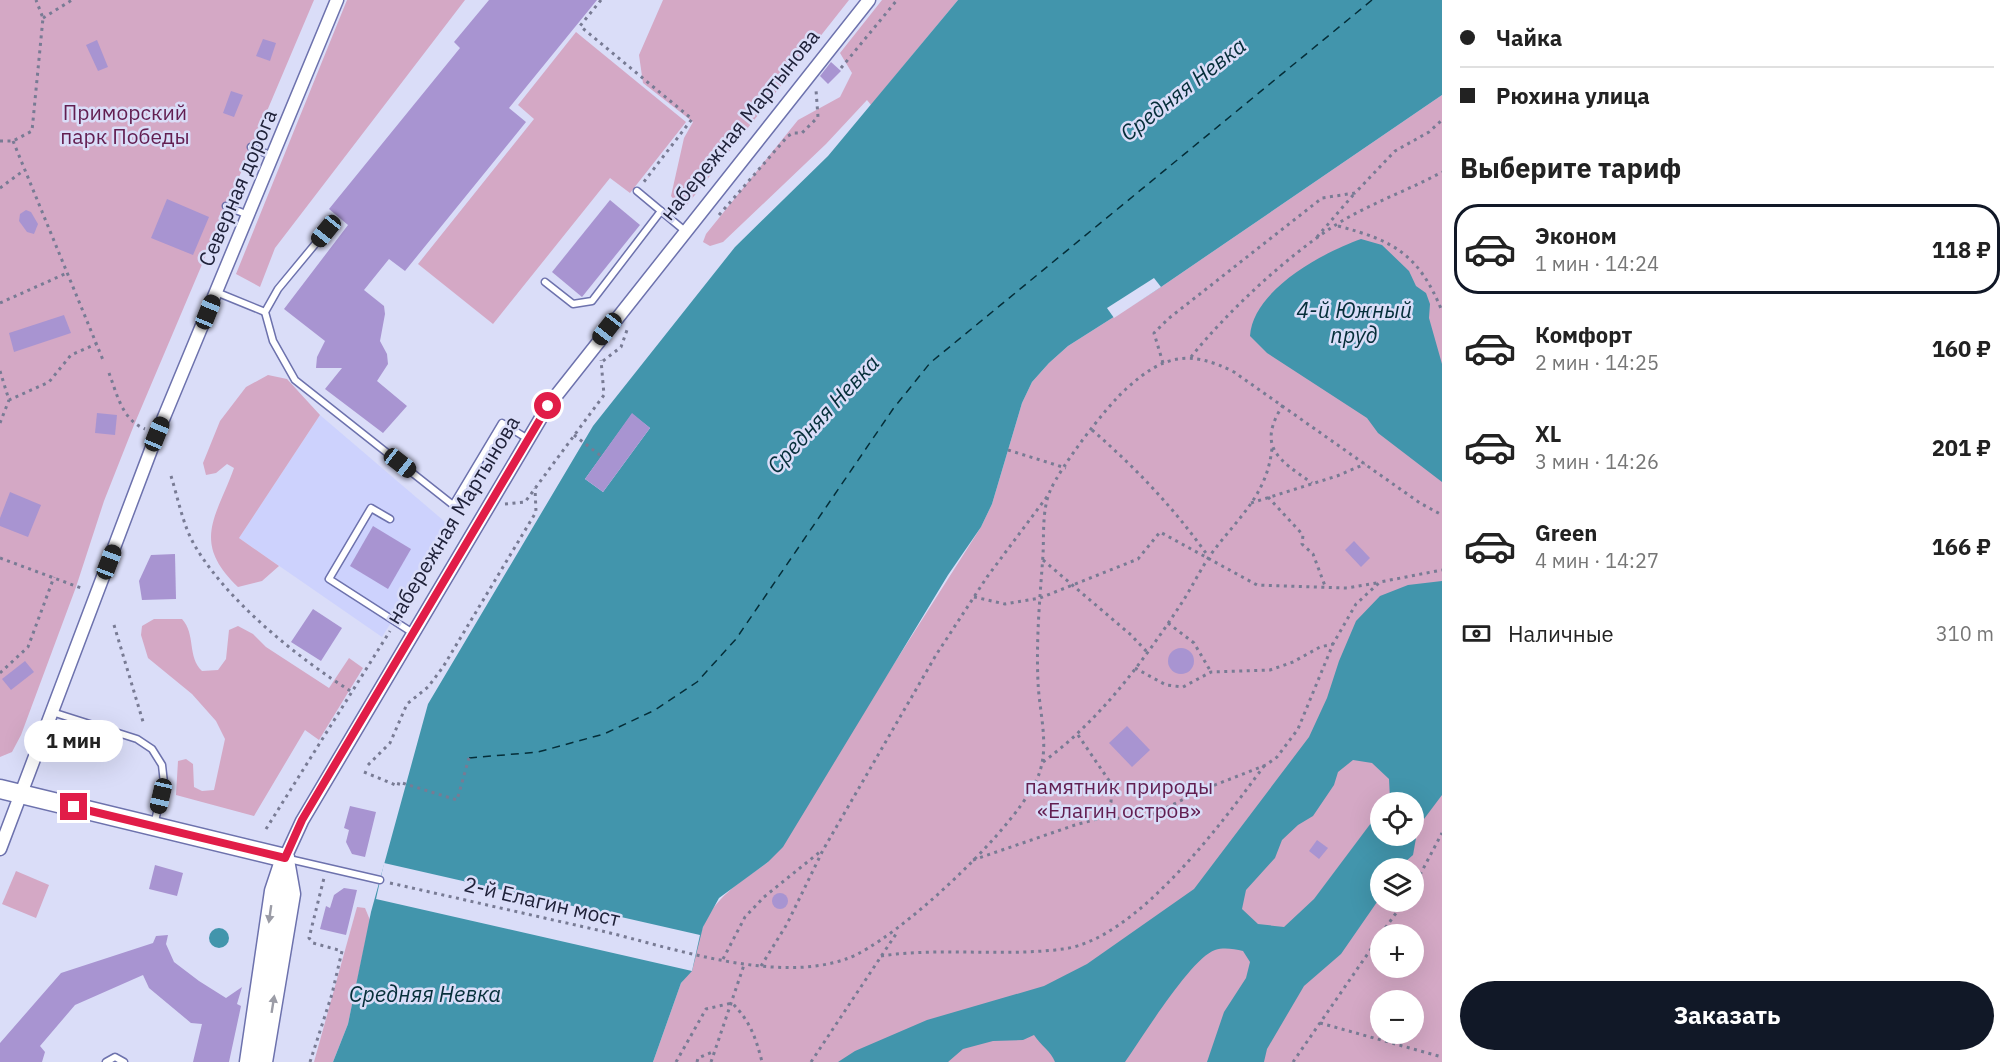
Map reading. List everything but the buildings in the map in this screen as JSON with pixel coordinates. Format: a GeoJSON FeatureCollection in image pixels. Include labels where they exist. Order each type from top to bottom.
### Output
{"type":"FeatureCollection","features":[{"type":"Feature","properties":{"kind":"street","name":"Северная дорога"},"geometry":{"type":"LineString","coordinates":[[0,849],[157,434],[337,0]]}},
{"type":"Feature","properties":{"kind":"street","name":"набережная Мартынова"},"geometry":{"type":"LineString","coordinates":[[249,1062],[274,891],[293,837],[548,406],[869,0]]}},
{"type":"Feature","properties":{"kind":"street"},"geometry":{"type":"LineString","coordinates":[[0,789],[285,858],[291,894],[263,1062]]}},
{"type":"Feature","properties":{"kind":"lane"},"geometry":{"type":"LineString","coordinates":[[251,147],[272,156]]}},
{"type":"Feature","properties":{"kind":"lane"},"geometry":{"type":"LineString","coordinates":[[637,190],[685,231]]}},
{"type":"Feature","properties":{"kind":"lane"},"geometry":{"type":"LineString","coordinates":[[226,206],[248,215]]}},
{"type":"Feature","properties":{"kind":"lane"},"geometry":{"type":"LineString","coordinates":[[545,282],[573,304],[592,301],[661,211]]}},
{"type":"Feature","properties":{"kind":"lane"},"geometry":{"type":"LineString","coordinates":[[326,231],[278,289],[265,312],[273,341],[295,380],[453,505],[502,423],[528,439]]}},
{"type":"Feature","properties":{"kind":"lane"},"geometry":{"type":"LineString","coordinates":[[216,291],[265,312]]}},
{"type":"Feature","properties":{"kind":"lane"},"geometry":{"type":"LineString","coordinates":[[390,519],[371,508],[329,579],[413,633]]}},
{"type":"Feature","properties":{"kind":"lane"},"geometry":{"type":"LineString","coordinates":[[52,712],[137,739],[152,749],[162,765],[164,783],[154,826]]}},
{"type":"Feature","properties":{"kind":"lane"},"geometry":{"type":"LineString","coordinates":[[285,858],[380,880]]}},
{"type":"Feature","properties":{"kind":"lane"},"geometry":{"type":"LineString","coordinates":[[106,1062],[116,1057],[124,1062]]}},
{"type":"Feature","properties":{"kind":"path"},"geometry":{"type":"LineString","coordinates":[[0,141],[13,141],[32,132],[43,18],[36,0]]}},
{"type":"Feature","properties":{"kind":"path"},"geometry":{"type":"LineString","coordinates":[[43,18],[72,0]]}},
{"type":"Feature","properties":{"kind":"path"},"geometry":{"type":"LineString","coordinates":[[601,0],[580,26],[692,119],[637,190]]}},
{"type":"Feature","properties":{"kind":"path"},"geometry":{"type":"LineString","coordinates":[[842,68],[897,0]]}},
{"type":"Feature","properties":{"kind":"path"},"geometry":{"type":"LineString","coordinates":[[713,221],[788,136],[793,133],[802,133],[818,117],[816,90],[820,82]]}},
{"type":"Feature","properties":{"kind":"path"},"geometry":{"type":"LineString","coordinates":[[1314,241],[1395,151],[1429,132],[1442,120]]}},
{"type":"Feature","properties":{"kind":"path"},"geometry":{"type":"LineString","coordinates":[[13,141],[103,360]]}},
{"type":"Feature","properties":{"kind":"path"},"geometry":{"type":"LineString","coordinates":[[0,188],[24,171]]}},
{"type":"Feature","properties":{"kind":"path"},"geometry":{"type":"LineString","coordinates":[[1191,357],[1216,325],[1314,241],[1336,225],[1442,172]]}},
{"type":"Feature","properties":{"kind":"path"},"geometry":{"type":"LineString","coordinates":[[1163,363],[1154,333],[1168,319],[1322,198],[1355,193]]}},
{"type":"Feature","properties":{"kind":"path"},"geometry":{"type":"LineString","coordinates":[[1336,225],[1387,241],[1410,258],[1432,286],[1442,311]]}},
{"type":"Feature","properties":{"kind":"path"},"geometry":{"type":"LineString","coordinates":[[0,303],[67,273]]}},
{"type":"Feature","properties":{"kind":"path"},"geometry":{"type":"LineString","coordinates":[[601,362],[621,346],[630,321]]}},
{"type":"Feature","properties":{"kind":"path"},"geometry":{"type":"LineString","coordinates":[[9,400],[50,382],[71,356],[96,344]]}},
{"type":"Feature","properties":{"kind":"path"},"geometry":{"type":"LineString","coordinates":[[525,502],[603,395],[600,352]]}},
{"type":"Feature","properties":{"kind":"path"},"geometry":{"type":"LineString","coordinates":[[761,966],[787,924],[823,850],[936,655],[1111,402],[1148,370],[1163,363],[1191,357],[1215,363],[1234,372],[1420,503],[1442,515]]}},
{"type":"Feature","properties":{"kind":"path"},"geometry":{"type":"LineString","coordinates":[[0,371],[9,400],[0,423]]}},
{"type":"Feature","properties":{"kind":"path"},"geometry":{"type":"LineString","coordinates":[[109,373],[126,415],[134,425]]}},
{"type":"Feature","properties":{"kind":"path"},"geometry":{"type":"LineString","coordinates":[[1043,762],[1078,735],[1135,667],[1168,623],[1209,557],[1251,504],[1270,470],[1274,419],[1283,405]]}},
{"type":"Feature","properties":{"kind":"path"},"geometry":{"type":"LineString","coordinates":[[1092,430],[1125,458],[1177,513],[1209,557]]}},
{"type":"Feature","properties":{"kind":"path"},"geometry":{"type":"LineString","coordinates":[[574,435],[601,456]]}},
{"type":"Feature","properties":{"kind":"path"},"geometry":{"type":"LineString","coordinates":[[1272,448],[1278,459],[1312,483]]}},
{"type":"Feature","properties":{"kind":"path"},"geometry":{"type":"LineString","coordinates":[[1008,450],[1066,468]]}},
{"type":"Feature","properties":{"kind":"path"},"geometry":{"type":"LineString","coordinates":[[1251,504],[1365,464]]}},
{"type":"Feature","properties":{"kind":"path"},"geometry":{"type":"LineString","coordinates":[[171,476],[194,545],[231,593],[287,646],[352,692]]}},
{"type":"Feature","properties":{"kind":"path"},"geometry":{"type":"LineString","coordinates":[[368,765],[390,743],[407,704],[428,687],[443,667],[536,512],[535,488]]}},
{"type":"Feature","properties":{"kind":"path"},"geometry":{"type":"LineString","coordinates":[[811,1062],[900,927],[971,861],[1013,816],[1031,790],[1043,762],[1037,664],[1045,517],[1050,492]]}},
{"type":"Feature","properties":{"kind":"path"},"geometry":{"type":"LineString","coordinates":[[1268,497],[1303,535],[1302,544],[1313,554],[1324,586]]}},
{"type":"Feature","properties":{"kind":"path"},"geometry":{"type":"LineString","coordinates":[[974,597],[1005,604],[1040,598],[1138,559],[1160,532],[1257,585],[1347,588],[1442,570]]}},
{"type":"Feature","properties":{"kind":"path"},"geometry":{"type":"LineString","coordinates":[[0,558],[81,588]]}},
{"type":"Feature","properties":{"kind":"path"},"geometry":{"type":"LineString","coordinates":[[1042,559],[1147,652]]}},
{"type":"Feature","properties":{"kind":"path"},"geometry":{"type":"LineString","coordinates":[[0,673],[28,648],[54,577]]}},
{"type":"Feature","properties":{"kind":"path"},"geometry":{"type":"LineString","coordinates":[[971,861],[1075,825],[1105,819],[1148,817],[1202,790],[1266,765],[1277,757],[1298,729],[1332,644],[1356,604],[1380,582]]}},
{"type":"Feature","properties":{"kind":"path"},"geometry":{"type":"LineString","coordinates":[[1168,623],[1194,644],[1210,672]]}},
{"type":"Feature","properties":{"kind":"path"},"geometry":{"type":"LineString","coordinates":[[114,625],[144,725]]}},
{"type":"Feature","properties":{"kind":"path"},"geometry":{"type":"LineString","coordinates":[[1135,667],[1166,685],[1183,687],[1210,672],[1270,670],[1293,662],[1320,646],[1332,644]]}},
{"type":"Feature","properties":{"kind":"path"},"geometry":{"type":"LineString","coordinates":[[1078,735],[1112,785],[1111,802],[1105,819]]}},
{"type":"Feature","properties":{"kind":"path"},"geometry":{"type":"LineString","coordinates":[[364,771],[398,786],[399,782],[457,800],[469,758]]}},
{"type":"Feature","properties":{"kind":"path"},"geometry":{"type":"LineString","coordinates":[[881,956],[920,951],[1065,949],[1107,934],[1149,901],[1205,842],[1266,765]]}},
{"type":"Feature","properties":{"kind":"path"},"geometry":{"type":"LineString","coordinates":[[1424,867],[1442,833]]}},
{"type":"Feature","properties":{"kind":"path"},"geometry":{"type":"LineString","coordinates":[[723,959],[745,917],[764,897],[823,850]]}},
{"type":"Feature","properties":{"kind":"path"},"geometry":{"type":"LineString","coordinates":[[310,1062],[332,994],[342,951],[313,943],[309,938],[324,879]]}},
{"type":"Feature","properties":{"kind":"path","name":"2-й Елагин мост"},"geometry":{"type":"LineString","coordinates":[[380,880],[744,965],[804,966],[845,960],[864,951],[900,927]]}},
{"type":"Feature","properties":{"kind":"path"},"geometry":{"type":"LineString","coordinates":[[1293,1062],[1370,951]]}},
{"type":"Feature","properties":{"kind":"path"},"geometry":{"type":"LineString","coordinates":[[711,1062],[744,965]]}},
{"type":"Feature","properties":{"kind":"path"},"geometry":{"type":"LineString","coordinates":[[676,1062],[706,1009],[732,1003]]}},
{"type":"Feature","properties":{"kind":"path"},"geometry":{"type":"LineString","coordinates":[[732,1003],[745,1016],[755,1035],[762,1062]]}},
{"type":"Feature","properties":{"kind":"path"},"geometry":{"type":"LineString","coordinates":[[1320,1023],[1442,1057]]}},
{"type":"Feature","properties":{"kind":"path"},"geometry":{"type":"LineString","coordinates":[[697,1062],[698,1058],[715,1051]]}},
{"type":"Feature","properties":{"kind":"shaded area"},"geometry":{"type":"Polygon","coordinates":[[[320,415],[451,527],[382,637],[239,538],[320,415]]]}},
{"type":"Feature","properties":{"kind":"green space","name":"Приморский парк Победы"},"geometry":{"type":"Polygon","coordinates":[[[0,0],[314,0],[134,425],[104,501],[76,587],[21,735],[12,752],[0,757],[0,0]]]}},
{"type":"Feature","properties":{"kind":"green space"},"geometry":{"type":"Polygon","coordinates":[[[347,0],[465,0],[275,248],[260,287],[236,274],[347,0]]]}},
{"type":"Feature","properties":{"kind":"green space"},"geometry":{"type":"Polygon","coordinates":[[[663,0],[849,0],[683,210],[671,196],[684,138],[693,122],[643,83],[639,55],[663,0]]]}},
{"type":"Feature","properties":{"kind":"green space"},"geometry":{"type":"Polygon","coordinates":[[[882,0],[958,0],[871,105],[867,100],[826,144],[723,242],[710,246],[703,242],[706,234],[798,120],[840,97],[852,73],[840,53],[882,0]]]}},
{"type":"Feature","properties":{"kind":"green space"},"geometry":{"type":"Polygon","coordinates":[[[576,32],[686,122],[630,193],[610,178],[493,324],[418,264],[534,119],[518,105],[576,32]]]}},
{"type":"Feature","properties":{"kind":"green space","name":"памятник природы «Елагин остров»"},"geometry":{"type":"Polygon","coordinates":[[[1442,95],[1442,1062],[653,1062],[681,983],[692,964],[708,916],[730,890],[768,862],[981,527],[992,504],[1022,403],[1032,382],[1068,346],[1161,287],[1442,95]]]}},
{"type":"Feature","properties":{"kind":"green space"},"geometry":{"type":"Polygon","coordinates":[[[268,375],[287,379],[320,415],[239,538],[279,566],[262,581],[238,587],[224,571],[215,556],[211,543],[215,516],[234,468],[227,464],[216,473],[206,475],[203,463],[220,421],[246,387],[268,375]]]}},
{"type":"Feature","properties":{"kind":"green space"},"geometry":{"type":"Polygon","coordinates":[[[154,619],[182,619],[189,631],[197,665],[202,671],[218,670],[226,659],[229,630],[238,626],[253,634],[266,647],[329,688],[349,658],[363,668],[319,740],[305,730],[254,816],[176,795],[178,761],[186,759],[193,764],[194,787],[202,791],[214,790],[225,739],[216,721],[192,694],[148,658],[141,635],[142,626],[154,619]]]}},
{"type":"Feature","properties":{"kind":"green space"},"geometry":{"type":"Polygon","coordinates":[[[16,871],[49,885],[36,918],[2,904],[16,871]]]}},
{"type":"Feature","properties":{"kind":"green space"},"geometry":{"type":"Polygon","coordinates":[[[357,907],[365,908],[370,920],[348,1024],[333,1062],[314,1062],[357,907]]]}},
{"type":"Feature","properties":{"kind":"water","name":"Средняя Невка"},"geometry":{"type":"Polygon","coordinates":[[[958,0],[1442,0],[1442,95],[1161,287],[1068,346],[1032,382],[1022,403],[992,504],[981,527],[948,575],[783,847],[768,862],[719,898],[703,927],[692,971],[681,983],[653,1062],[333,1062],[348,1024],[371,912],[428,704],[593,426],[735,247],[828,156],[958,0]],[[632,414],[585,479],[603,492],[650,428],[632,414]]]}},
{"type":"Feature","properties":{"kind":"water","name":"4-й Южный пруд"},"geometry":{"type":"Polygon","coordinates":[[[1361,239],[1382,245],[1409,271],[1416,286],[1426,293],[1430,304],[1429,318],[1442,364],[1442,482],[1378,433],[1367,418],[1267,353],[1250,336],[1254,319],[1263,303],[1276,289],[1310,264],[1361,239]]]}},
{"type":"Feature","properties":{"kind":"water"},"geometry":{"type":"Polygon","coordinates":[[[1442,581],[1442,795],[1424,819],[1424,792],[1390,792],[1389,779],[1372,763],[1353,760],[1338,772],[1334,785],[1313,816],[1298,825],[1282,840],[1275,858],[1246,890],[1242,909],[1258,924],[1284,927],[1314,899],[1370,824],[1370,846],[1415,846],[1413,855],[1410,858],[1370,858],[1370,912],[1341,954],[1304,986],[1267,1049],[1264,1062],[1207,1062],[1224,1012],[1246,978],[1250,962],[1243,951],[1225,948],[1215,950],[1205,956],[1193,968],[1167,1000],[1125,1062],[1055,1062],[1034,1035],[1023,1040],[993,1041],[963,1049],[948,1062],[838,1062],[855,1051],[927,1020],[1044,986],[1087,964],[1194,889],[1309,737],[1327,698],[1339,661],[1356,621],[1380,596],[1408,585],[1442,581]]]}},
{"type":"Feature","properties":{"kind":"water"},"geometry":{"type":"Polygon","coordinates":[[[219,928],[226,931],[229,938],[226,945],[219,948],[212,945],[209,938],[212,931],[219,928]]]}},
{"type":"Feature","properties":{"kind":"pier"},"geometry":{"type":"Polygon","coordinates":[[[1154,278],[1161,287],[1114,318],[1107,308],[1154,278]]]}},
{"type":"Feature","properties":{"kind":"pier"},"geometry":{"type":"Polygon","coordinates":[[[384,863],[700,935],[692,971],[376,899],[384,863]]]}},
{"type":"Feature","properties":{"kind":"ferry route"},"geometry":{"type":"LineString","coordinates":[[469,758],[538,752],[604,734],[655,710],[697,682],[736,639],[893,409],[930,363],[1372,0]]}},
{"type":"Feature","properties":{"kind":"route"},"geometry":{"type":"LineString","coordinates":[[74,807],[285,858],[302,820],[548,406]]}}]}
